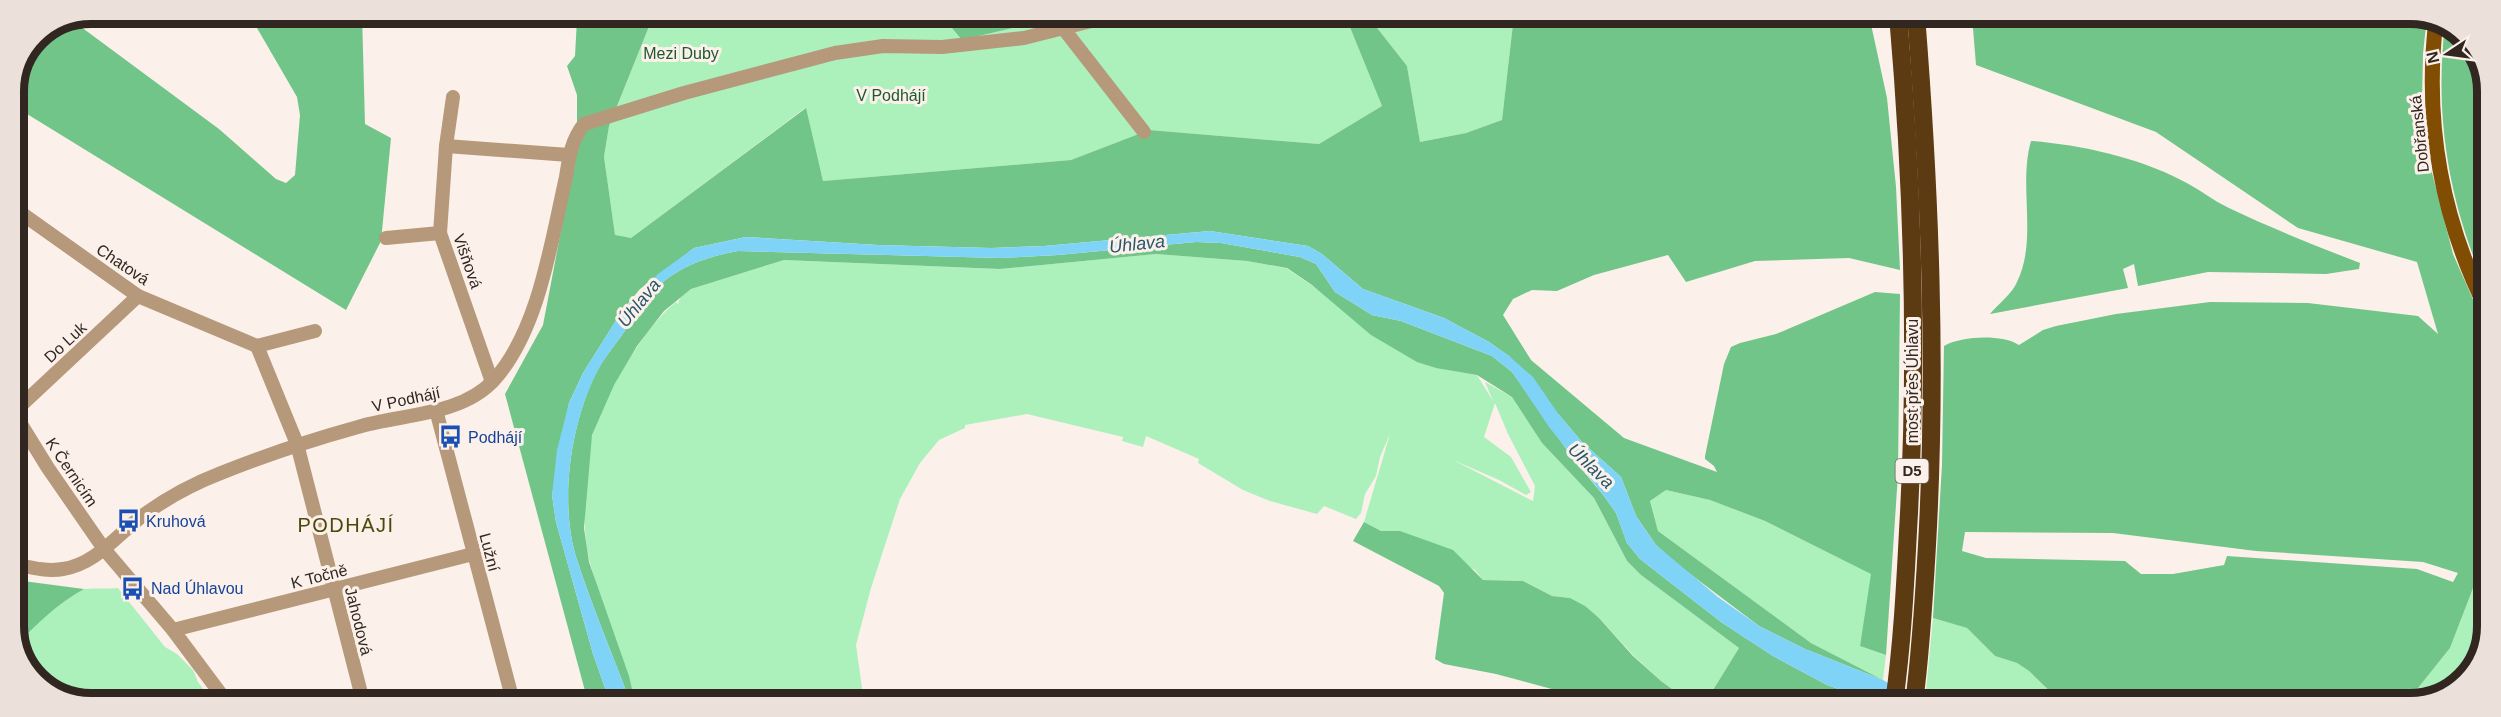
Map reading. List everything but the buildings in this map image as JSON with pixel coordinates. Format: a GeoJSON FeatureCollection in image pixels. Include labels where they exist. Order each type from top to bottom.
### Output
{"type":"FeatureCollection","features":[{"type":"Feature","properties":{"kind":"highway","name":"most přes Úhlavu"},"geometry":{"type":"LineString","coordinates":[[1895,693],[1901,654],[1913,444],[1915,345],[1907,130],[1899,24]]}},
{"type":"Feature","properties":{"kind":"highway","name":"most přes Úhlavu"},"geometry":{"type":"LineString","coordinates":[[1915,693],[1920,657],[1932,444],[1931,238],[1917,24]]}},
{"type":"Feature","properties":{"kind":"main road","name":"Dobřanská"},"geometry":{"type":"LineString","coordinates":[[2435,29],[2431,100],[2437,156],[2461,250],[2477,287]]}},
{"type":"Feature","properties":{"kind":"street","name":"V Podhájí"},"geometry":{"type":"LineString","coordinates":[[24,565],[62,570],[85,562],[104,549],[144,514],[217,474],[297,444],[377,421],[436,410],[472,396],[492,382],[513,356],[528,326],[566,177],[569,155],[574,137],[584,124],[684,93],[826,56],[883,46],[942,47],[1024,38],[1079,24]]}},
{"type":"Feature","properties":{"kind":"street"},"geometry":{"type":"LineString","coordinates":[[1063,28],[1144,132]]}},
{"type":"Feature","properties":{"kind":"street","name":"Višňová"},"geometry":{"type":"LineString","coordinates":[[453,97],[446,146],[440,233],[492,382]]}},
{"type":"Feature","properties":{"kind":"street"},"geometry":{"type":"LineString","coordinates":[[446,146],[569,155]]}},
{"type":"Feature","properties":{"kind":"street","name":"Chatová"},"geometry":{"type":"LineString","coordinates":[[24,215],[138,296],[256,346]]}},
{"type":"Feature","properties":{"kind":"street"},"geometry":{"type":"LineString","coordinates":[[386,238],[440,233]]}},
{"type":"Feature","properties":{"kind":"street","name":"Do Luk"},"geometry":{"type":"LineString","coordinates":[[24,404],[138,296]]}},
{"type":"Feature","properties":{"kind":"street"},"geometry":{"type":"LineString","coordinates":[[297,444],[256,346],[315,331]]}},
{"type":"Feature","properties":{"kind":"street","name":"Lužní"},"geometry":{"type":"LineString","coordinates":[[436,410],[511,693]]}},
{"type":"Feature","properties":{"kind":"street","name":"K Černicím"},"geometry":{"type":"LineString","coordinates":[[24,429],[104,549]]}},
{"type":"Feature","properties":{"kind":"street","name":"Jahodová"},"geometry":{"type":"LineString","coordinates":[[297,444],[361,693]]}},
{"type":"Feature","properties":{"kind":"street"},"geometry":{"type":"LineString","coordinates":[[104,549],[173,630],[220,693]]}},
{"type":"Feature","properties":{"kind":"street","name":"K Točně"},"geometry":{"type":"LineString","coordinates":[[173,630],[474,554]]}},
{"type":"Feature","properties":{"kind":"green space"},"geometry":{"type":"Polygon","coordinates":[[[258,24],[362,24],[365,124],[391,138],[381,241],[346,310],[24,112],[25,78],[35,54],[54,35],[78,25],[219,129],[276,179],[286,183],[295,175],[300,115],[297,97],[257,28],[258,24]]]}},
{"type":"Feature","properties":{"kind":"green space"},"geometry":{"type":"Polygon","coordinates":[[[577,24],[650,24],[609,126],[604,157],[615,235],[631,238],[806,108],[823,181],[1071,160],[1149,130],[1319,144],[1382,106],[1349,24],[1374,24],[1407,66],[1420,142],[1466,133],[1502,120],[1513,24],[1871,24],[1887,98],[1896,187],[1900,270],[1849,258],[1755,261],[1686,282],[1668,255],[1594,275],[1557,291],[1532,290],[1513,299],[1503,315],[1531,360],[1624,438],[1717,472],[1705,456],[1724,364],[1731,347],[1776,334],[1875,292],[1900,294],[1898,474],[1886,655],[1860,646],[1871,574],[1765,521],[1710,500],[1666,490],[1650,501],[1658,531],[1811,643],[1883,680],[1805,649],[1759,626],[1677,564],[1656,545],[1636,516],[1621,477],[1582,442],[1509,356],[1489,342],[1444,318],[1363,289],[1322,254],[1308,246],[1210,231],[1044,246],[991,248],[878,245],[746,237],[694,248],[640,289],[622,311],[583,373],[569,403],[552,495],[556,522],[593,654],[607,693],[586,693],[505,394],[543,325],[577,147],[577,95],[567,66],[575,56],[577,24]]]}},
{"type":"Feature","properties":{"kind":"green space","name":"V Podhájí"},"geometry":{"type":"Polygon","coordinates":[[[650,24],[948,24],[962,40],[1030,24],[1349,24],[1382,106],[1319,144],[1149,130],[1071,160],[823,181],[805,108],[631,238],[615,236],[604,157],[609,126],[650,24]]]}},
{"type":"Feature","properties":{"kind":"green space"},"geometry":{"type":"Polygon","coordinates":[[[948,24],[1030,24],[962,40],[948,24]]]}},
{"type":"Feature","properties":{"kind":"green space"},"geometry":{"type":"Polygon","coordinates":[[[1374,24],[1513,24],[1502,120],[1466,133],[1420,142],[1407,66],[1374,24]]]}},
{"type":"Feature","properties":{"kind":"green space"},"geometry":{"type":"Polygon","coordinates":[[[1973,24],[2410,24],[2426,26],[2422,100],[2428,157],[2453,254],[2477,309],[2477,579],[2450,648],[2414,693],[2052,693],[2017,663],[1995,656],[1967,628],[1933,618],[1942,465],[1944,346],[1971,338],[2002,339],[2019,345],[2043,330],[2056,326],[2116,314],[2210,302],[2308,303],[2418,316],[2438,334],[2417,262],[2298,228],[2156,132],[1976,65],[1973,24]],[[1965,532],[1962,551],[1986,558],[2125,561],[2141,574],[2173,574],[2224,565],[2227,556],[2417,569],[2453,582],[2458,573],[2423,562],[2256,551],[2113,533],[1965,532]]]}},
{"type":"Feature","properties":{"kind":"green space"},"geometry":{"type":"Polygon","coordinates":[[[2444,33],[2468,57],[2475,74],[2477,87],[2477,266],[2462,224],[2448,159],[2443,126],[2442,59],[2444,33]]]}},
{"type":"Feature","properties":{"kind":"green space"},"geometry":{"type":"Polygon","coordinates":[[[2031,141],[2108,153],[2164,172],[2223,205],[2360,263],[2359,269],[2326,274],[2208,272],[2138,286],[2134,264],[2123,269],[2128,288],[1990,314],[2015,286],[2023,265],[2027,230],[2026,176],[2031,141]]]}},
{"type":"Feature","properties":{"kind":"green space"},"geometry":{"type":"Polygon","coordinates":[[[1196,242],[1221,243],[1300,257],[1316,264],[1335,292],[1372,315],[1401,321],[1492,356],[1512,372],[1574,460],[1604,496],[1616,513],[1627,543],[1640,559],[1721,622],[1773,656],[1827,685],[1851,693],[1711,693],[1739,648],[1641,575],[1627,561],[1594,498],[1542,443],[1512,397],[1477,375],[1436,368],[1417,362],[1371,335],[1312,285],[1287,268],[1247,261],[1156,254],[1000,269],[784,260],[691,289],[664,311],[637,346],[614,385],[592,435],[584,528],[589,562],[629,676],[633,693],[626,693],[577,560],[569,515],[568,490],[574,441],[587,394],[596,373],[646,299],[669,278],[690,265],[738,251],[1000,258],[1196,242]]]}},
{"type":"Feature","properties":{"kind":"green space"},"geometry":{"type":"Polygon","coordinates":[[[1156,254],[1247,261],[1286,268],[1433,367],[1477,375],[1493,401],[1485,382],[1512,397],[1542,443],[1594,498],[1627,561],[1641,575],[1739,648],[1711,693],[1677,693],[1634,656],[1599,618],[1570,598],[1552,596],[1523,581],[1483,580],[1475,570],[1400,531],[1381,531],[1364,522],[1390,434],[1380,457],[1376,476],[1365,494],[1361,513],[1356,519],[1324,506],[1317,514],[1270,501],[1243,490],[1198,463],[1199,459],[1146,436],[1143,447],[1122,441],[1123,437],[1027,414],[965,425],[965,428],[939,440],[920,463],[900,499],[871,588],[856,645],[863,693],[632,693],[590,563],[585,534],[585,482],[589,450],[597,420],[615,383],[638,345],[664,313],[676,302],[678,304],[680,298],[691,289],[784,260],[1000,269],[1156,254]],[[1495,403],[1484,437],[1511,457],[1531,492],[1526,495],[1499,480],[1453,460],[1533,501],[1535,486],[1495,403]]]}},
{"type":"Feature","properties":{"kind":"green space"},"geometry":{"type":"Polygon","coordinates":[[[1666,490],[1710,500],[1765,521],[1872,574],[1860,646],[1886,655],[1883,680],[1811,643],[1658,531],[1650,501],[1666,490]]]}},
{"type":"Feature","properties":{"kind":"green space"},"geometry":{"type":"Polygon","coordinates":[[[1364,522],[1381,531],[1400,531],[1453,550],[1483,580],[1523,581],[1552,596],[1570,598],[1585,606],[1599,618],[1633,656],[1677,693],[1564,693],[1496,674],[1444,664],[1435,659],[1444,593],[1439,586],[1353,541],[1364,522]]]}},
{"type":"Feature","properties":{"kind":"green space"},"geometry":{"type":"Polygon","coordinates":[[[24,581],[84,589],[75,594],[41,620],[25,636],[24,581]]]}},
{"type":"Feature","properties":{"kind":"green space"},"geometry":{"type":"Polygon","coordinates":[[[2475,583],[2477,583],[2475,643],[2466,663],[2444,684],[2414,693],[2450,648],[2475,583]]]}},
{"type":"Feature","properties":{"kind":"green space"},"geometry":{"type":"Polygon","coordinates":[[[118,588],[165,647],[177,654],[193,670],[206,693],[91,693],[65,688],[47,676],[33,660],[25,636],[68,596],[85,589],[118,588]]]}},
{"type":"Feature","properties":{"kind":"green space"},"geometry":{"type":"Polygon","coordinates":[[[1933,618],[1967,628],[1995,656],[2017,663],[2052,693],[1928,693],[1926,691],[1933,618]]]}},
{"type":"Feature","properties":{"kind":"water","name":"Úhlava"},"geometry":{"type":"Polygon","coordinates":[[[1210,231],[1308,246],[1322,254],[1363,289],[1444,318],[1489,342],[1509,356],[1533,377],[1559,415],[1582,442],[1621,477],[1636,516],[1656,545],[1718,597],[1759,626],[1805,649],[1883,680],[1905,693],[1851,693],[1827,685],[1773,656],[1721,622],[1640,559],[1627,543],[1616,513],[1604,496],[1549,427],[1512,372],[1492,356],[1401,321],[1372,315],[1335,292],[1316,264],[1300,257],[1221,243],[1196,242],[1000,258],[738,251],[702,260],[669,278],[646,299],[599,368],[580,417],[570,466],[569,515],[577,560],[626,693],[607,693],[593,654],[556,522],[552,495],[557,450],[569,403],[583,373],[622,311],[658,274],[694,248],[746,237],[878,245],[991,248],[1044,246],[1210,231]]]}},
{"type":"Feature","properties":{"kind":"place","name":"Podhájí"},"geometry":{"type":"Point","coordinates":[450,437]}},
{"type":"Feature","properties":{"kind":"place","name":"Kruhová"},"geometry":{"type":"Point","coordinates":[128,521]}},
{"type":"Feature","properties":{"kind":"place","name":"Nad Úhlavou"},"geometry":{"type":"Point","coordinates":[133,588]}},
{"type":"Feature","properties":{"kind":"district","name":"PODHÁJÍ"},"geometry":{"type":"Point","coordinates":[346,525]}},
{"type":"Feature","properties":{"kind":"park label","name":"Mezi Duby"},"geometry":{"type":"Point","coordinates":[681,53]}}]}
